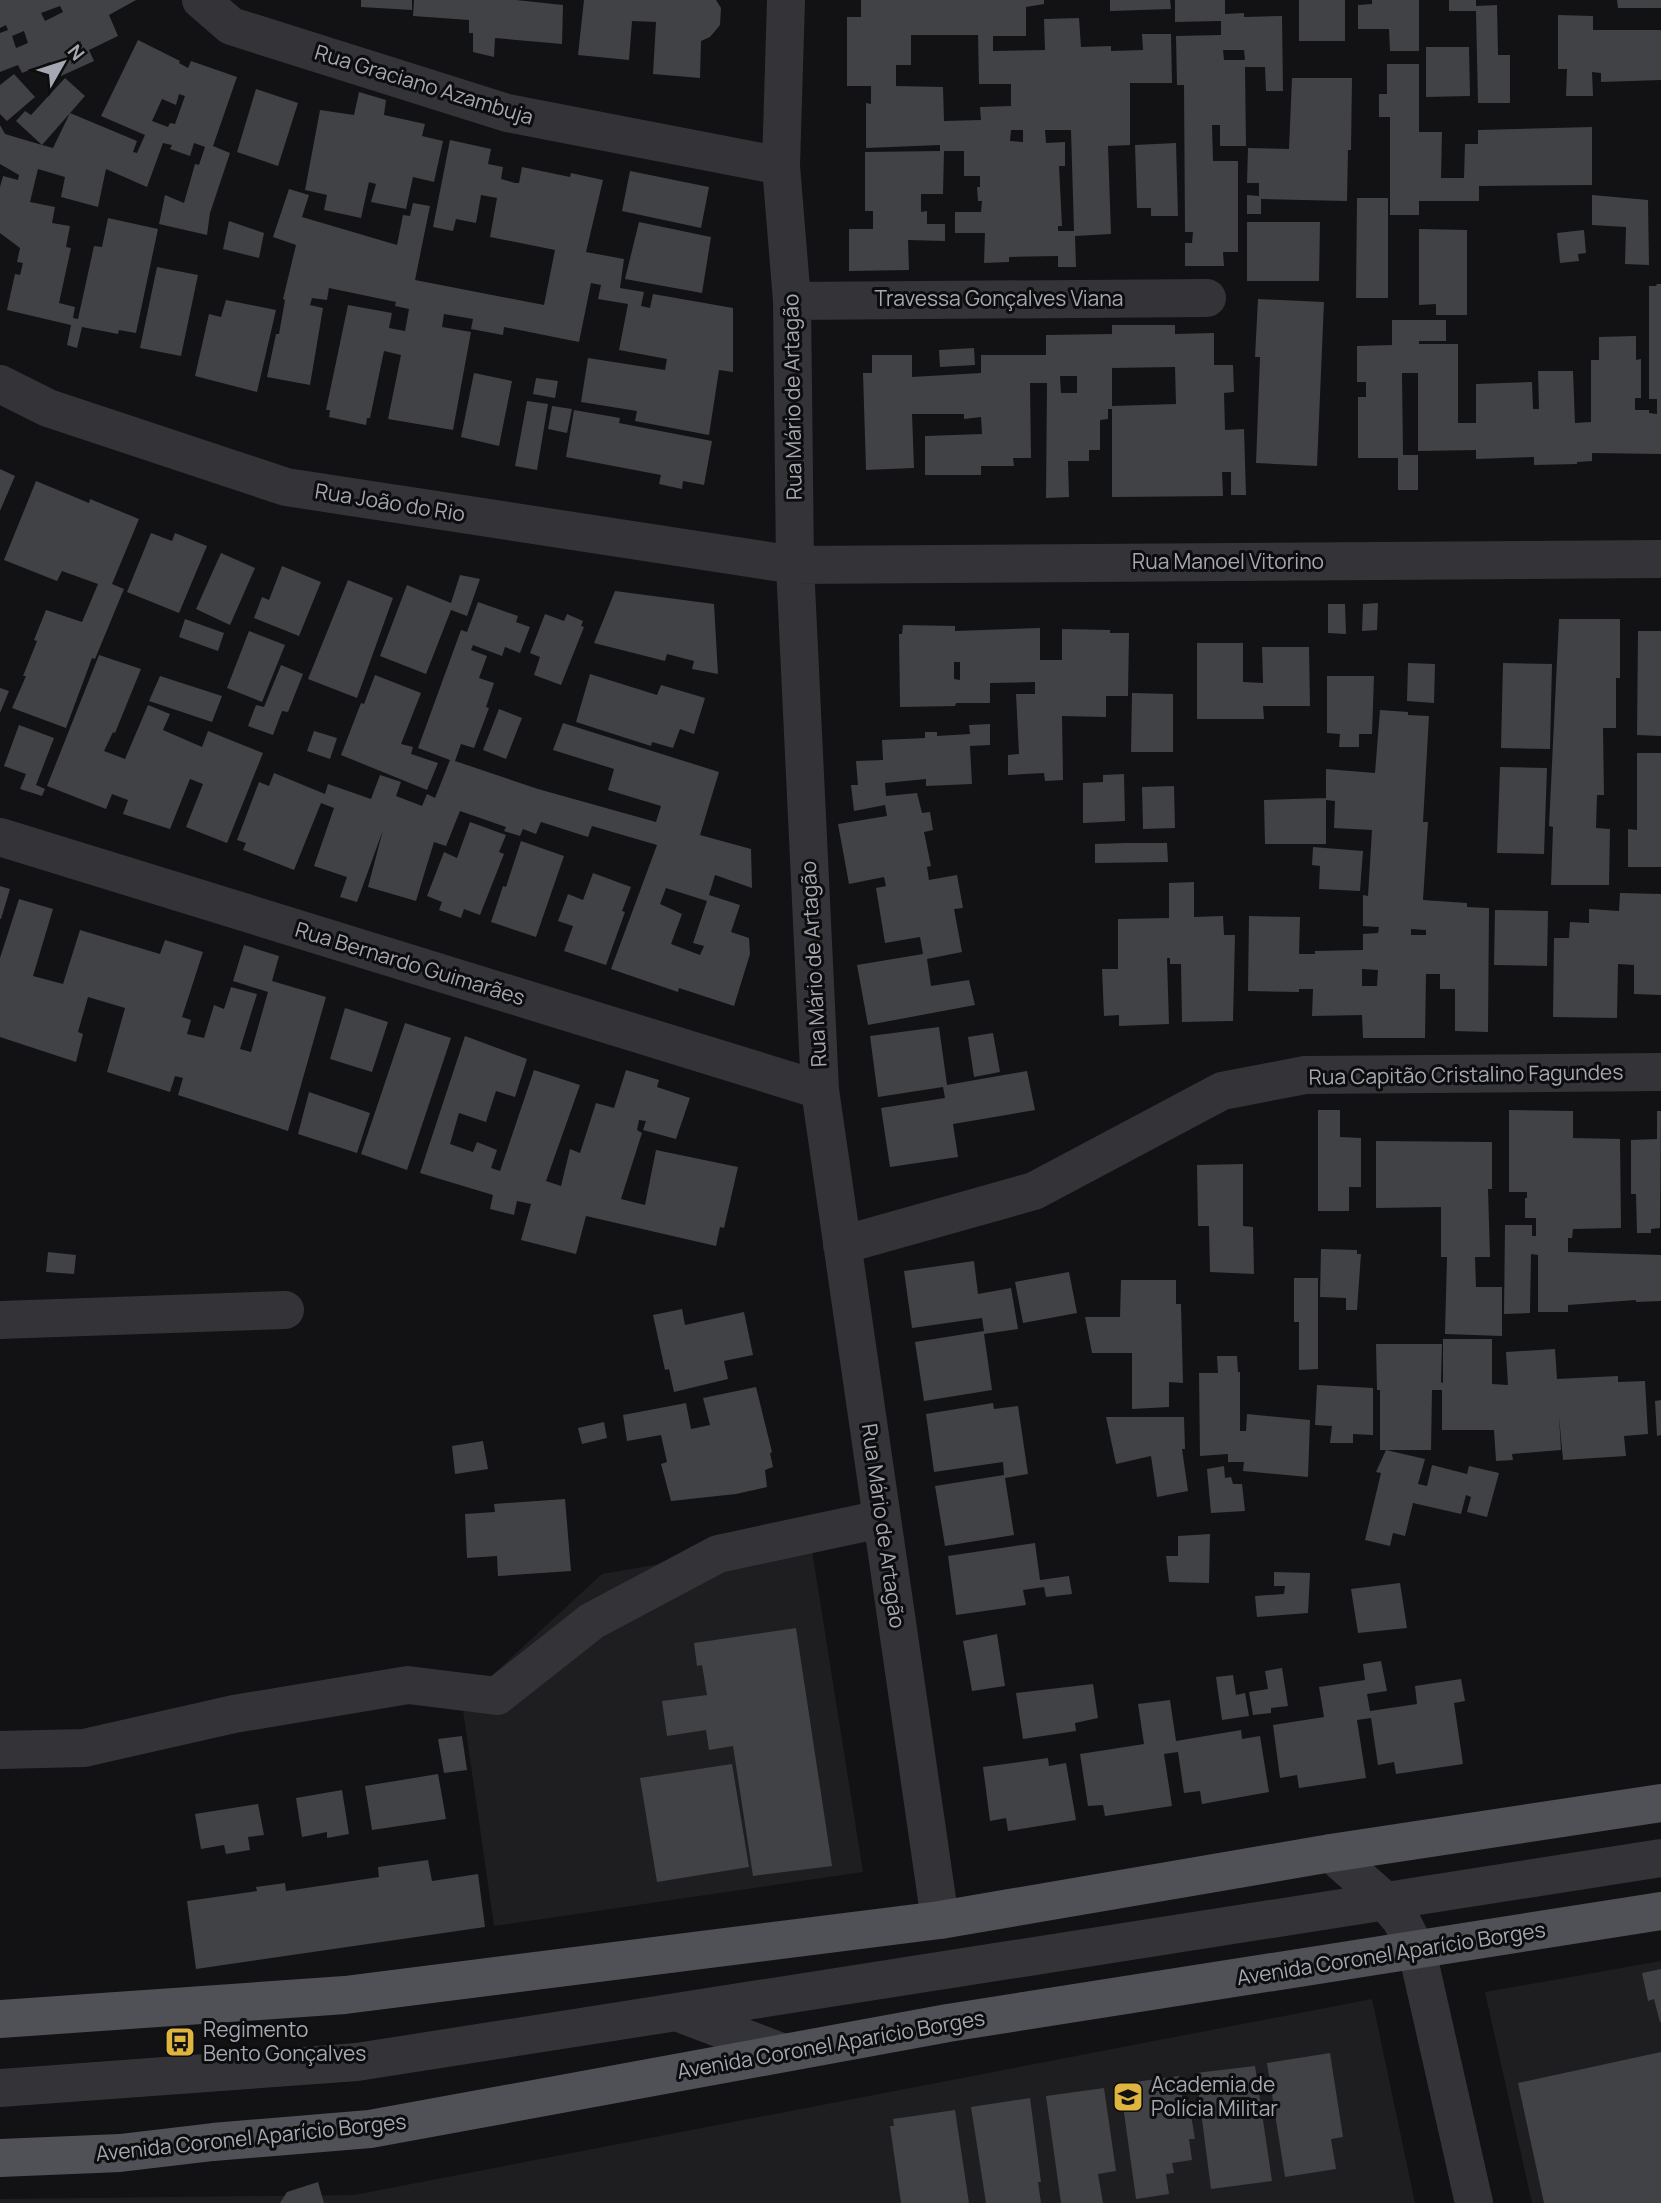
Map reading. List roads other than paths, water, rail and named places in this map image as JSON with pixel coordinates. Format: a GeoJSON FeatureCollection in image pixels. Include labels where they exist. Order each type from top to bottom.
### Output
{"type":"FeatureCollection","features":[{"type":"Feature","properties":{"kind":"main road"},"geometry":{"type":"LineString","coordinates":[[0,2019],[345,1995],[940,1920],[1331,1853],[1661,1803]]}},
{"type":"Feature","properties":{"kind":"main road","name":"Avenida Coronel Aparício Borges"},"geometry":{"type":"LineString","coordinates":[[0,2158],[120,2153],[370,2129],[948,2023],[1661,1911]]}},
{"type":"Feature","properties":{"kind":"street","name":"Rua Graciano Azambuja"},"geometry":{"type":"LineString","coordinates":[[201,0],[230,26],[507,113],[781,166]]}},
{"type":"Feature","properties":{"kind":"street","name":"Rua Mário de Artagão"},"geometry":{"type":"LineString","coordinates":[[786,0],[781,166],[792,300],[795,565],[820,1090],[940,1920]]}},
{"type":"Feature","properties":{"kind":"street","name":"Travessa Gonçalves Viana"},"geometry":{"type":"LineString","coordinates":[[792,300],[1207,298]]}},
{"type":"Feature","properties":{"kind":"street","name":"Rua João do Rio"},"geometry":{"type":"LineString","coordinates":[[0,384],[48,408],[286,487],[795,565]]}},
{"type":"Feature","properties":{"kind":"street","name":"Rua Manoel Vitorino"},"geometry":{"type":"LineString","coordinates":[[795,565],[1661,559]]}},
{"type":"Feature","properties":{"kind":"street","name":"Rua Bernardo Guimarães"},"geometry":{"type":"LineString","coordinates":[[0,837],[820,1090]]}},
{"type":"Feature","properties":{"kind":"street","name":"Rua Capitão Cristalino Fagundes"},"geometry":{"type":"LineString","coordinates":[[842,1245],[1034,1191],[1222,1091],[1305,1075],[1661,1072]]}},
{"type":"Feature","properties":{"kind":"street"},"geometry":{"type":"LineString","coordinates":[[0,1320],[285,1310]]}},
{"type":"Feature","properties":{"kind":"street"},"geometry":{"type":"LineString","coordinates":[[0,1750],[85,1748],[234,1714],[408,1685],[497,1696],[592,1621],[718,1554],[881,1519]]}},
{"type":"Feature","properties":{"kind":"street"},"geometry":{"type":"LineString","coordinates":[[1331,1853],[1384,1900],[1401,1920],[1417,1951],[1474,2203]]}},
{"type":"Feature","properties":{"kind":"street"},"geometry":{"type":"LineString","coordinates":[[0,2088],[357,2062],[1661,1858]]}},
{"type":"Feature","properties":{"kind":"street"},"geometry":{"type":"LineString","coordinates":[[677,2012],[785,2053]]}},
{"type":"Feature","properties":{"kind":"place","name":"Regimento Bento Gonçalves"},"geometry":{"type":"Point","coordinates":[180,2042]}},
{"type":"Feature","properties":{"kind":"place","name":"Academia de Polícia Militar"},"geometry":{"type":"Point","coordinates":[1128,2097]}}]}
